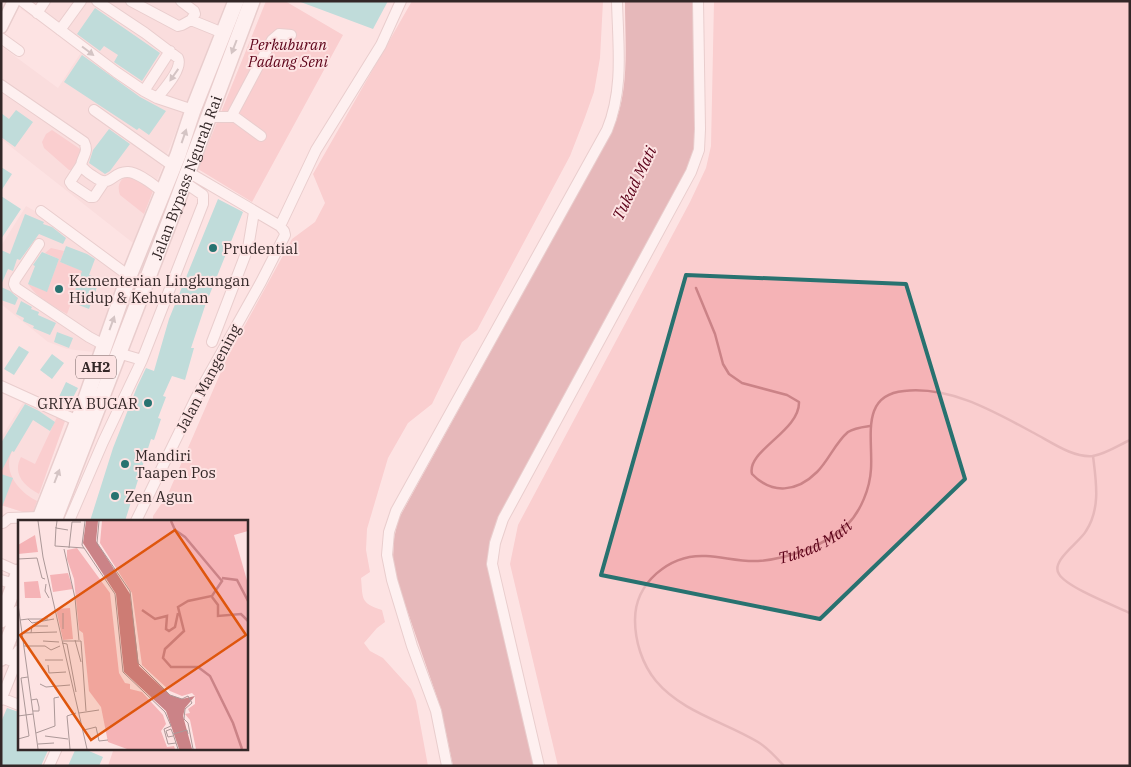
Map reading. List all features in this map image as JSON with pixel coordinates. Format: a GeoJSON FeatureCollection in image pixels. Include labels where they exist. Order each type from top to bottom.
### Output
{"type":"FeatureCollection","features":[{"type":"Feature","properties":{"kind":"highway","name":"Jalan Bypass Ngurah Rai"},"geometry":{"type":"LineString","coordinates":[[44,520],[129,276],[236,1]]}},
{"type":"Feature","properties":{"kind":"highway","name":"Jalan Bypass Ngurah Rai"},"geometry":{"type":"LineString","coordinates":[[44,520],[86,437],[252,1]]}},
{"type":"Feature","properties":{"kind":"highway"},"geometry":{"type":"LineString","coordinates":[[154,214],[170,220]]}},
{"type":"Feature","properties":{"kind":"highway"},"geometry":{"type":"LineString","coordinates":[[1,620],[13,577]]}},
{"type":"Feature","properties":{"kind":"highway"},"geometry":{"type":"LineString","coordinates":[[6,654],[18,616]]}},
{"type":"Feature","properties":{"kind":"main road"},"geometry":{"type":"LineString","coordinates":[[1,27],[14,2]]}},
{"type":"Feature","properties":{"kind":"street"},"geometry":{"type":"LineString","coordinates":[[38,13],[45,1]]}},
{"type":"Feature","properties":{"kind":"street"},"geometry":{"type":"LineString","coordinates":[[97,1],[178,58],[180,62],[179,68],[157,98]]}},
{"type":"Feature","properties":{"kind":"street"},"geometry":{"type":"LineString","coordinates":[[131,1],[178,26],[182,26],[191,20],[195,14],[194,11],[181,1]]}},
{"type":"Feature","properties":{"kind":"street"},"geometry":{"type":"LineString","coordinates":[[186,177],[280,226],[316,150],[381,44],[401,1]]}},
{"type":"Feature","properties":{"kind":"street"},"geometry":{"type":"LineString","coordinates":[[447,766],[436,711],[412,646],[392,580],[387,555],[389,532],[401,502],[607,130],[613,115],[619,79],[617,1]]}},
{"type":"Feature","properties":{"kind":"street"},"geometry":{"type":"LineString","coordinates":[[540,766],[492,564],[495,543],[503,519],[691,172],[699,150],[700,129],[698,1]]}},
{"type":"Feature","properties":{"kind":"street"},"geometry":{"type":"LineString","coordinates":[[14,2],[38,13],[116,72],[157,98],[193,110]]}},
{"type":"Feature","properties":{"kind":"street"},"geometry":{"type":"LineString","coordinates":[[60,30],[79,2]]}},
{"type":"Feature","properties":{"kind":"street"},"geometry":{"type":"LineString","coordinates":[[191,20],[223,33]]}},
{"type":"Feature","properties":{"kind":"street"},"geometry":{"type":"LineString","coordinates":[[231,117],[272,40],[279,34],[291,35]]}},
{"type":"Feature","properties":{"kind":"street"},"geometry":{"type":"LineString","coordinates":[[1,38],[19,51]]}},
{"type":"Feature","properties":{"kind":"street"},"geometry":{"type":"LineString","coordinates":[[144,90],[170,51]]}},
{"type":"Feature","properties":{"kind":"street"},"geometry":{"type":"LineString","coordinates":[[1,85],[84,142],[87,154],[82,165],[71,179],[72,185],[94,198],[104,182]]}},
{"type":"Feature","properties":{"kind":"street"},"geometry":{"type":"LineString","coordinates":[[94,110],[173,166]]}},
{"type":"Feature","properties":{"kind":"street"},"geometry":{"type":"LineString","coordinates":[[207,117],[238,118],[261,136]]}},
{"type":"Feature","properties":{"kind":"street"},"geometry":{"type":"LineString","coordinates":[[82,165],[84,170],[100,181],[110,181],[119,174],[126,172],[135,174],[162,191]]}},
{"type":"Feature","properties":{"kind":"street"},"geometry":{"type":"LineString","coordinates":[[69,520],[103,442],[142,360],[203,204],[203,195],[186,177]]}},
{"type":"Feature","properties":{"kind":"street"},"geometry":{"type":"LineString","coordinates":[[41,211],[129,276]]}},
{"type":"Feature","properties":{"kind":"street"},"geometry":{"type":"LineString","coordinates":[[212,342],[248,248],[254,212]]}},
{"type":"Feature","properties":{"kind":"street","name":"Jalan Mangening"},"geometry":{"type":"LineString","coordinates":[[136,520],[192,407],[284,237],[284,231],[280,226]]}},
{"type":"Feature","properties":{"kind":"street"},"geometry":{"type":"LineString","coordinates":[[40,244],[15,280],[16,288],[104,345]]}},
{"type":"Feature","properties":{"kind":"street"},"geometry":{"type":"LineString","coordinates":[[118,353],[142,360]]}},
{"type":"Feature","properties":{"kind":"street"},"geometry":{"type":"LineString","coordinates":[[1,386],[78,421]]}},
{"type":"Feature","properties":{"kind":"street"},"geometry":{"type":"LineString","coordinates":[[86,437],[103,442]]}},
{"type":"Feature","properties":{"kind":"street"},"geometry":{"type":"LineString","coordinates":[[2,523],[9,518],[44,520]]}},
{"type":"Feature","properties":{"kind":"street"},"geometry":{"type":"LineString","coordinates":[[1,564],[13,577]]}},
{"type":"Feature","properties":{"kind":"street"},"geometry":{"type":"LineString","coordinates":[[6,654],[15,665],[1,699],[18,705]]}},
{"type":"Feature","properties":{"kind":"street"},"geometry":{"type":"LineString","coordinates":[[48,766],[56,750]]}},
{"type":"Feature","properties":{"kind":"highlighted area"},"geometry":{"type":"Polygon","coordinates":[[[686,275],[906,284],[965,479],[820,619],[601,575],[686,275]]]}},
{"type":"Feature","properties":{"kind":"shaded area"},"geometry":{"type":"Polygon","coordinates":[[[24,1],[226,1],[133,243],[1,139],[1,46],[58,88],[82,51],[21,9],[24,1]]]}},
{"type":"Feature","properties":{"kind":"shaded area","name":"Kementerian Lingkungan Hidup & Kehutanan"},"geometry":{"type":"Polygon","coordinates":[[[26,206],[44,216],[124,274],[93,352],[67,349],[48,342],[1,304],[1,246],[26,206]]]}},
{"type":"Feature","properties":{"kind":"shaded area"},"geometry":{"type":"Polygon","coordinates":[[[24,401],[65,421],[32,515],[1,505],[1,438],[24,401]]]}},
{"type":"Feature","properties":{"kind":"green space","name":"Perkuburan Padang Seni"},"geometry":{"type":"Polygon","coordinates":[[[266,1],[285,1],[343,35],[252,202],[198,169],[266,1]]]}},
{"type":"Feature","properties":{"kind":"green space"},"geometry":{"type":"Polygon","coordinates":[[[412,1],[603,1],[600,58],[594,92],[570,156],[477,330],[462,342],[432,404],[408,423],[388,458],[367,529],[366,550],[370,572],[361,578],[363,596],[370,605],[382,610],[385,622],[364,643],[370,651],[383,658],[411,689],[416,701],[428,766],[108,766],[113,750],[248,750],[248,520],[153,520],[153,516],[168,494],[227,358],[292,239],[315,222],[325,203],[313,174],[412,1]]]}},
{"type":"Feature","properties":{"kind":"green space"},"geometry":{"type":"Polygon","coordinates":[[[714,1],[1130,1],[1130,766],[558,766],[510,564],[518,525],[690,202],[706,168],[711,146],[714,1]]]}},
{"type":"Feature","properties":{"kind":"green space"},"geometry":{"type":"Polygon","coordinates":[[[52,130],[83,151],[74,170],[69,170],[44,148],[42,142],[46,134],[52,130]]]}},
{"type":"Feature","properties":{"kind":"green space"},"geometry":{"type":"Polygon","coordinates":[[[127,176],[134,176],[153,191],[144,214],[120,195],[119,184],[127,176]]]}},
{"type":"Feature","properties":{"kind":"green space"},"geometry":{"type":"Polygon","coordinates":[[[51,248],[64,251],[60,262],[84,271],[67,314],[41,298],[28,284],[47,291],[59,259],[45,253],[51,248]]]}},
{"type":"Feature","properties":{"kind":"green space"},"geometry":{"type":"Polygon","coordinates":[[[57,417],[65,421],[39,494],[21,479],[18,469],[19,463],[21,457],[35,464],[57,417]]]}},
{"type":"Feature","properties":{"kind":"green space"},"geometry":{"type":"Polygon","coordinates":[[[1,445],[12,451],[9,466],[14,481],[24,492],[37,501],[32,515],[1,505],[1,445]]]}},
{"type":"Feature","properties":{"kind":"water"},"geometry":{"type":"Polygon","coordinates":[[[625,1],[695,1],[696,138],[693,154],[688,169],[490,543],[535,766],[453,766],[441,709],[397,581],[393,558],[398,520],[613,129],[622,98],[624,82],[626,50],[625,1]]]}},
{"type":"Feature","properties":{"kind":"building"},"geometry":{"type":"Polygon","coordinates":[[[298,1],[388,1],[373,29],[298,1]]]}},
{"type":"Feature","properties":{"kind":"building"},"geometry":{"type":"Polygon","coordinates":[[[95,8],[160,53],[142,81],[114,62],[118,55],[104,46],[100,51],[77,34],[95,8]]]}},
{"type":"Feature","properties":{"kind":"building"},"geometry":{"type":"Polygon","coordinates":[[[82,55],[140,97],[166,111],[149,135],[139,128],[137,130],[64,82],[82,55]]]}},
{"type":"Feature","properties":{"kind":"building"},"geometry":{"type":"Polygon","coordinates":[[[16,110],[33,122],[15,147],[1,137],[1,113],[9,119],[16,110]]]}},
{"type":"Feature","properties":{"kind":"building"},"geometry":{"type":"Polygon","coordinates":[[[109,129],[130,144],[110,171],[105,174],[89,163],[93,150],[109,129]]]}},
{"type":"Feature","properties":{"kind":"building"},"geometry":{"type":"Polygon","coordinates":[[[1,167],[12,174],[1,191],[1,167]]]}},
{"type":"Feature","properties":{"kind":"building"},"geometry":{"type":"Polygon","coordinates":[[[1,196],[21,209],[1,239],[1,196]]]}},
{"type":"Feature","properties":{"kind":"building"},"geometry":{"type":"Polygon","coordinates":[[[218,199],[243,212],[205,306],[191,348],[194,348],[185,380],[172,376],[163,396],[166,397],[158,418],[161,419],[154,440],[151,439],[125,520],[90,520],[113,448],[146,368],[154,371],[169,319],[218,199]]]}},
{"type":"Feature","properties":{"kind":"building"},"geometry":{"type":"Polygon","coordinates":[[[25,214],[44,222],[43,224],[52,227],[66,238],[63,244],[39,234],[20,260],[17,259],[13,271],[8,269],[1,285],[1,250],[10,254],[25,214]]]}},
{"type":"Feature","properties":{"kind":"building"},"geometry":{"type":"Polygon","coordinates":[[[66,246],[95,259],[89,275],[100,279],[89,309],[71,302],[82,271],[60,262],[66,246]]]}},
{"type":"Feature","properties":{"kind":"building"},"geometry":{"type":"Polygon","coordinates":[[[42,252],[59,259],[47,292],[28,284],[35,266],[33,265],[42,252]]]}},
{"type":"Feature","properties":{"kind":"building"},"geometry":{"type":"Polygon","coordinates":[[[1,287],[10,291],[18,298],[15,305],[1,300],[1,287]]]}},
{"type":"Feature","properties":{"kind":"building"},"geometry":{"type":"Polygon","coordinates":[[[21,301],[32,307],[31,309],[39,312],[38,315],[56,323],[50,335],[33,328],[34,326],[23,321],[24,318],[16,314],[21,301]]]}},
{"type":"Feature","properties":{"kind":"building"},"geometry":{"type":"Polygon","coordinates":[[[57,332],[73,338],[69,348],[54,342],[57,332]]]}},
{"type":"Feature","properties":{"kind":"building"},"geometry":{"type":"Polygon","coordinates":[[[19,346],[29,352],[14,375],[4,369],[19,346]]]}},
{"type":"Feature","properties":{"kind":"building"},"geometry":{"type":"Polygon","coordinates":[[[52,354],[64,363],[52,379],[40,370],[52,354]]]}},
{"type":"Feature","properties":{"kind":"building"},"geometry":{"type":"Polygon","coordinates":[[[66,382],[78,388],[69,405],[58,399],[66,382]]]}},
{"type":"Feature","properties":{"kind":"building"},"geometry":{"type":"Polygon","coordinates":[[[25,404],[55,422],[50,431],[33,420],[14,452],[12,451],[1,472],[1,443],[25,404]]]}},
{"type":"Feature","properties":{"kind":"building"},"geometry":{"type":"Polygon","coordinates":[[[1,474],[13,478],[2,507],[1,506],[1,474]]]}},
{"type":"Feature","properties":{"kind":"building"},"geometry":{"type":"Polygon","coordinates":[[[7,708],[18,712],[18,750],[48,750],[41,766],[1,766],[1,722],[7,708]]]}},
{"type":"Feature","properties":{"kind":"building"},"geometry":{"type":"Polygon","coordinates":[[[75,750],[87,750],[103,757],[99,766],[68,766],[75,750]]]}},
{"type":"Feature","properties":{"kind":"waterway"},"geometry":{"type":"LineString","coordinates":[[696,288],[715,334],[723,364],[729,374],[742,383],[787,395],[799,402],[797,412],[791,422],[764,449],[752,465],[752,474],[760,481],[776,488],[793,487],[801,484],[817,472],[839,441],[848,432],[870,426]]}},
{"type":"Feature","properties":{"kind":"waterway","name":"Tukad Mati"},"geometry":{"type":"LineString","coordinates":[[784,766],[769,750],[758,742],[678,701],[666,692],[651,674],[640,652],[635,620],[641,594],[657,573],[679,560],[692,557],[706,556],[751,561],[769,560],[806,550],[839,532],[857,513],[864,499],[871,469],[872,420],[875,409],[890,394],[921,390],[954,396],[986,408],[1069,452],[1085,456],[1103,453],[1130,440]]}},
{"type":"Feature","properties":{"kind":"waterway"},"geometry":{"type":"LineString","coordinates":[[1093,456],[1096,494],[1094,513],[1086,531],[1062,558],[1057,569],[1063,579],[1071,585],[1130,613]]}},
{"type":"Feature","properties":{"kind":"place","name":"Prudential"},"geometry":{"type":"Point","coordinates":[213,248]}},
{"type":"Feature","properties":{"kind":"place","name":"Kementerian Lingkungan Hidup & Kehutanan"},"geometry":{"type":"Point","coordinates":[59,289]}},
{"type":"Feature","properties":{"kind":"place","name":"GRIYA BUGAR"},"geometry":{"type":"Point","coordinates":[148,403]}},
{"type":"Feature","properties":{"kind":"place","name":"Mandiri Taapen Pos"},"geometry":{"type":"Point","coordinates":[125,464]}},
{"type":"Feature","properties":{"kind":"place","name":"Zen Agun"},"geometry":{"type":"Point","coordinates":[115,496]}}]}
